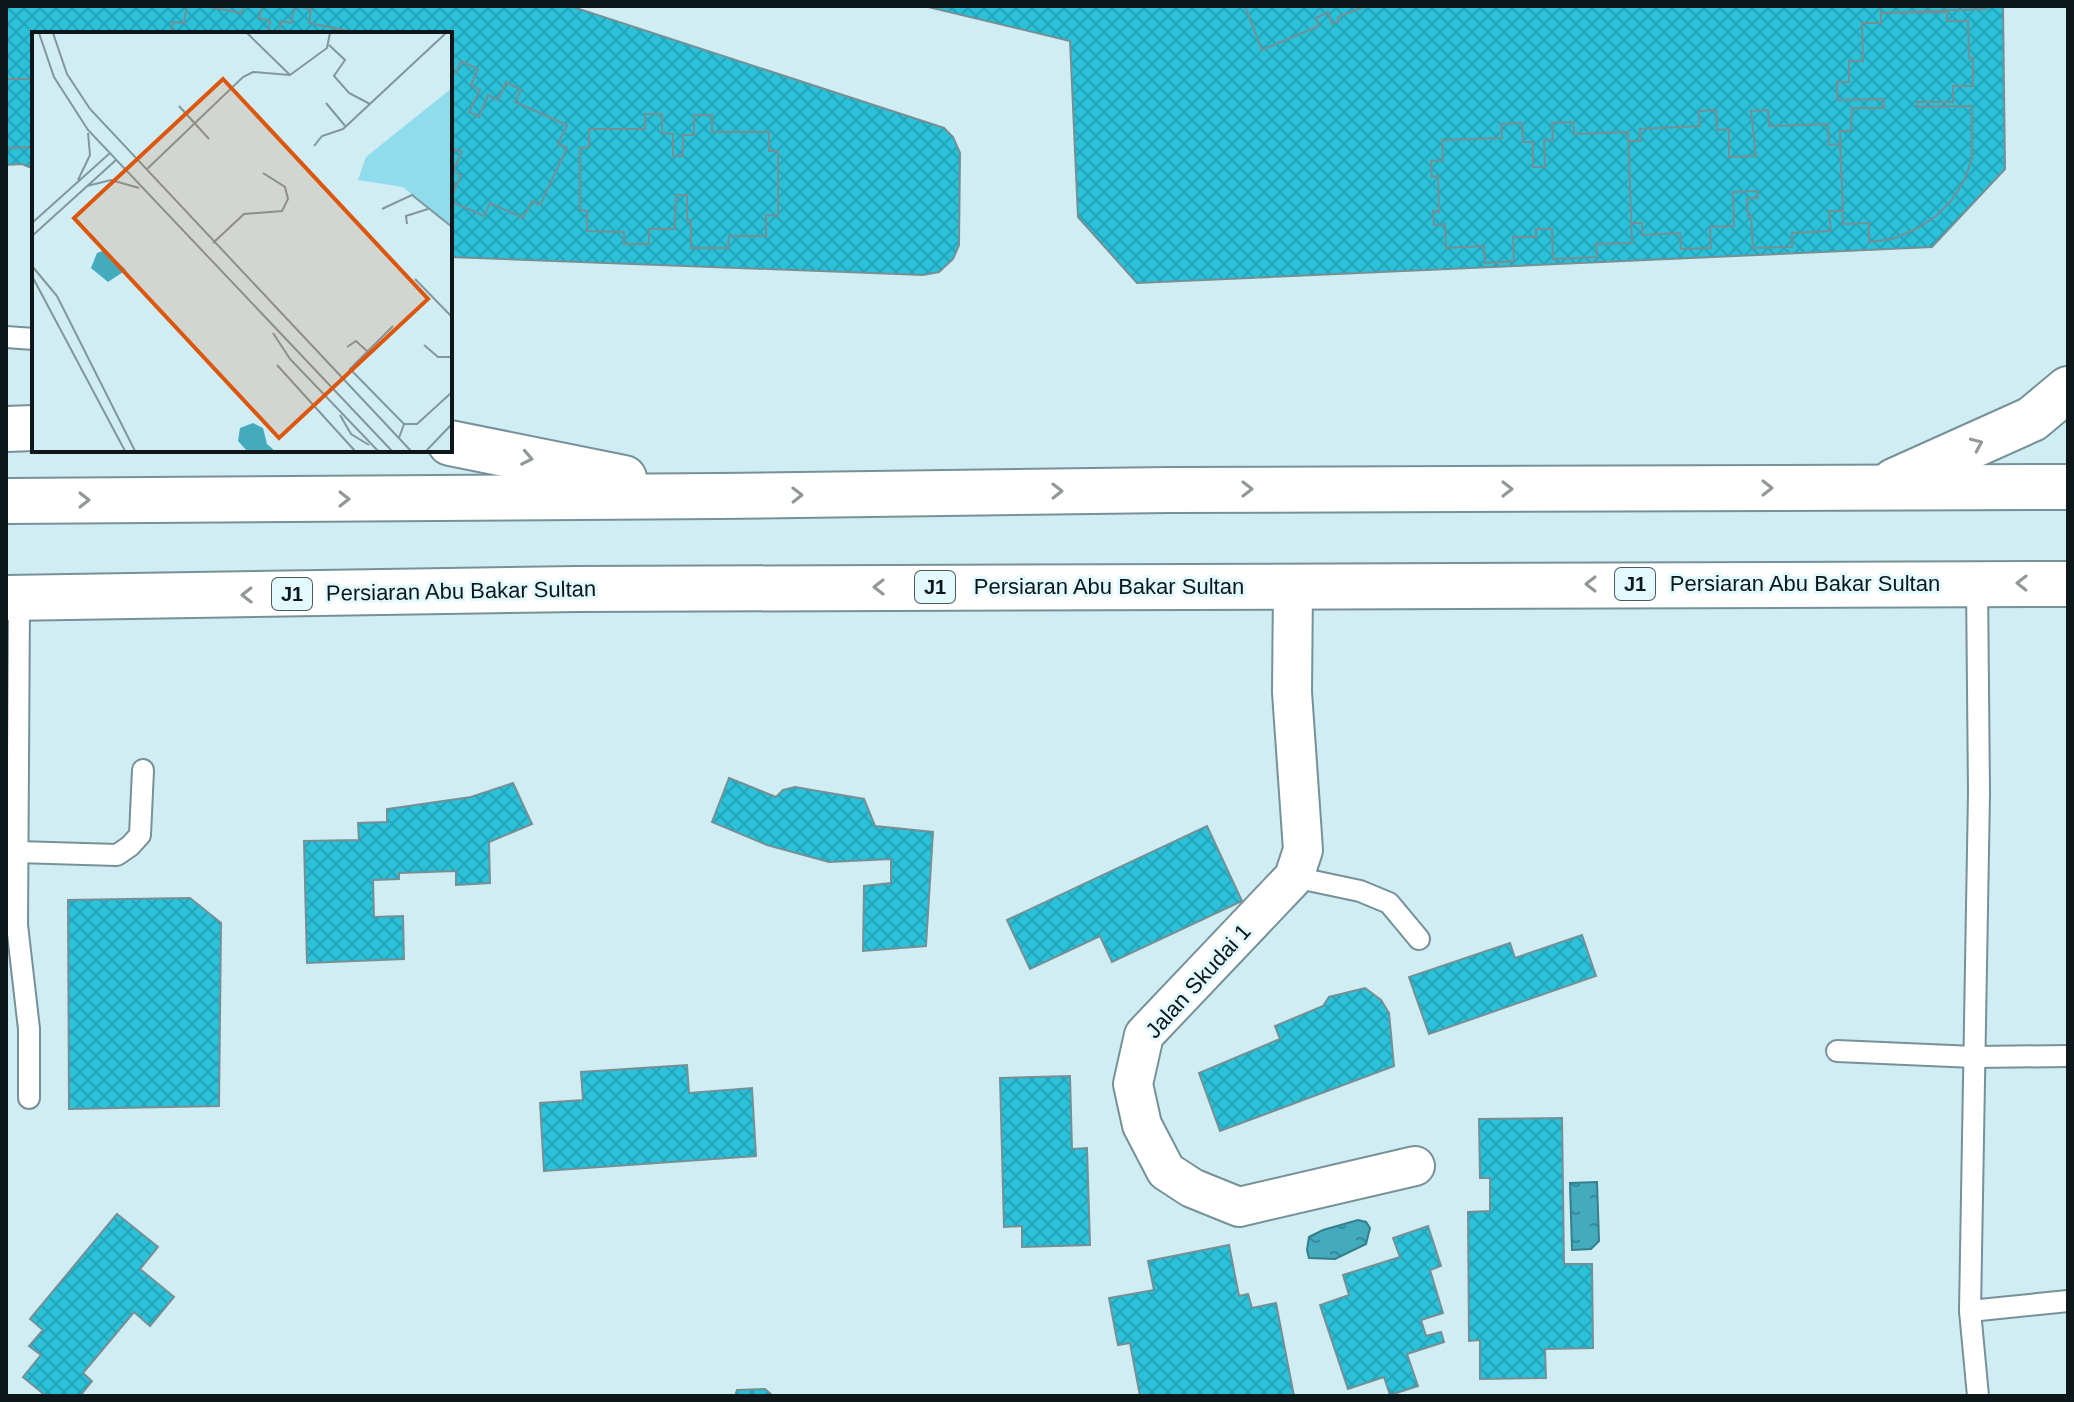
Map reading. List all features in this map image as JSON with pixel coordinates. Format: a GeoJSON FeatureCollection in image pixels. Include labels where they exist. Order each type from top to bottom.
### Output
{"type":"FeatureCollection","features":[{"type":"Feature","properties":{"kind":"highway"},"geometry":{"type":"LineString","coordinates":[[1880,487],[2032,419],[2068,389]]}},
{"type":"Feature","properties":{"kind":"highway"},"geometry":{"type":"LineString","coordinates":[[6,429],[32,428]]}},
{"type":"Feature","properties":{"kind":"highway"},"geometry":{"type":"LineString","coordinates":[[452,443],[719,496]]}},
{"type":"Feature","properties":{"kind":"highway"},"geometry":{"type":"LineString","coordinates":[[6,501],[1185,489],[2068,487]]}},
{"type":"Feature","properties":{"kind":"highway","name":"Persiaran Abu Bakar Sultan"},"geometry":{"type":"LineString","coordinates":[[13,598],[593,589],[2068,584]]}},
{"type":"Feature","properties":{"kind":"street"},"geometry":{"type":"LineString","coordinates":[[1293,585],[1292,692],[1303,850],[1294,877]]}},
{"type":"Feature","properties":{"kind":"street","name":"Jalan Skudai 1"},"geometry":{"type":"LineString","coordinates":[[1294,877],[1144,1035],[1133,1084],[1142,1125],[1166,1171],[1192,1188],[1239,1207],[1415,1166]]}},
{"type":"Feature","properties":{"kind":"lane"},"geometry":{"type":"LineString","coordinates":[[6,337],[32,339]]}},
{"type":"Feature","properties":{"kind":"lane"},"geometry":{"type":"LineString","coordinates":[[1977,583],[1979,793],[1970,1311],[1978,1396]]}},
{"type":"Feature","properties":{"kind":"lane"},"geometry":{"type":"LineString","coordinates":[[13,598],[12,682],[18,852],[12,925],[29,1029],[29,1098]]}},
{"type":"Feature","properties":{"kind":"lane"},"geometry":{"type":"LineString","coordinates":[[18,852],[117,855],[140,835],[143,770]]}},
{"type":"Feature","properties":{"kind":"lane"},"geometry":{"type":"LineString","coordinates":[[1294,877],[1360,891],[1389,903],[1419,939]]}},
{"type":"Feature","properties":{"kind":"lane"},"geometry":{"type":"LineString","coordinates":[[1837,1051],[1974,1057],[2068,1056]]}},
{"type":"Feature","properties":{"kind":"lane"},"geometry":{"type":"LineString","coordinates":[[1970,1311],[2068,1301]]}},
{"type":"Feature","properties":{"kind":"water"},"geometry":{"type":"Polygon","coordinates":[[[1597,1182],[1599,1241],[1591,1249],[1572,1250],[1570,1183],[1597,1182]]]}},
{"type":"Feature","properties":{"kind":"water"},"geometry":{"type":"Polygon","coordinates":[[[1358,1220],[1366,1222],[1370,1228],[1366,1244],[1335,1259],[1309,1258],[1309,1237],[1358,1220]]]}},
{"type":"Feature","properties":{"kind":"building"},"geometry":{"type":"Polygon","coordinates":[[[6,6],[570,6],[944,128],[953,137],[960,153],[959,245],[953,259],[939,272],[923,275],[452,257],[452,32],[32,32],[32,168],[22,164],[6,165],[6,6]]]}},
{"type":"Feature","properties":{"kind":"building"},"geometry":{"type":"Polygon","coordinates":[[[187,6],[242,13],[243,6],[262,6],[259,18],[270,21],[268,32],[171,32],[173,22],[184,23],[187,6]]]}},
{"type":"Feature","properties":{"kind":"building"},"geometry":{"type":"Polygon","coordinates":[[[295,6],[311,9],[309,23],[354,32],[279,32],[281,21],[291,23],[295,6]]]}},
{"type":"Feature","properties":{"kind":"building"},"geometry":{"type":"Polygon","coordinates":[[[924,6],[2003,6],[2005,169],[1932,247],[1137,283],[1078,217],[1070,41],[924,6]]]}},
{"type":"Feature","properties":{"kind":"building"},"geometry":{"type":"Polygon","coordinates":[[[1245,6],[1366,6],[1338,17],[1339,21],[1332,24],[1328,12],[1316,18],[1319,26],[1262,50],[1245,6]]]}},
{"type":"Feature","properties":{"kind":"building"},"geometry":{"type":"Polygon","coordinates":[[[1880,6],[1986,6],[1986,9],[1881,13],[1880,6]]]}},
{"type":"Feature","properties":{"kind":"building"},"geometry":{"type":"Polygon","coordinates":[[[1947,12],[1947,21],[1968,21],[1973,86],[1953,86],[1953,102],[1917,102],[1917,107],[1972,106],[1972,159],[1964,181],[1951,201],[1935,217],[1892,239],[1869,242],[1869,223],[1843,224],[1840,131],[1851,131],[1852,108],[1884,108],[1884,99],[1837,100],[1837,82],[1849,82],[1849,61],[1863,61],[1862,23],[1881,23],[1881,13],[1947,12]]]}},
{"type":"Feature","properties":{"kind":"building"},"geometry":{"type":"Polygon","coordinates":[[[461,61],[478,69],[471,85],[480,90],[469,112],[479,117],[488,95],[498,100],[506,82],[521,90],[515,102],[567,125],[558,144],[567,148],[540,205],[532,201],[523,218],[490,203],[484,216],[452,202],[461,175],[453,171],[462,152],[455,149],[452,156],[452,71],[456,73],[461,61]]]}},
{"type":"Feature","properties":{"kind":"building"},"geometry":{"type":"Polygon","coordinates":[[[6,79],[32,79],[32,147],[6,148],[6,79]]]}},
{"type":"Feature","properties":{"kind":"building"},"geometry":{"type":"Polygon","coordinates":[[[1716,110],[1717,130],[1729,129],[1729,157],[1756,156],[1751,111],[1768,110],[1769,126],[1828,124],[1829,145],[1840,144],[1843,211],[1829,211],[1831,231],[1792,233],[1792,247],[1753,248],[1747,198],[1758,198],[1757,191],[1733,192],[1734,226],[1710,227],[1711,248],[1681,249],[1680,233],[1642,235],[1642,223],[1631,223],[1628,141],[1641,141],[1640,129],[1700,126],[1699,111],[1716,110]]]}},
{"type":"Feature","properties":{"kind":"building"},"geometry":{"type":"Polygon","coordinates":[[[645,114],[662,114],[662,133],[673,134],[673,156],[683,156],[683,135],[694,135],[694,115],[712,115],[712,132],[769,132],[769,151],[778,151],[778,216],[766,215],[766,236],[729,236],[728,248],[691,248],[687,195],[676,195],[675,229],[649,229],[649,244],[624,244],[624,232],[587,231],[587,211],[580,210],[580,148],[589,147],[589,129],[645,129],[645,114]]]}},
{"type":"Feature","properties":{"kind":"building"},"geometry":{"type":"Polygon","coordinates":[[[1573,122],[1574,134],[1628,132],[1632,243],[1596,244],[1597,257],[1553,259],[1552,229],[1536,229],[1536,237],[1513,237],[1514,261],[1485,263],[1484,246],[1446,248],[1445,224],[1434,225],[1433,211],[1439,212],[1438,176],[1432,177],[1431,161],[1443,160],[1442,140],[1502,138],[1501,124],[1522,123],[1523,142],[1533,142],[1533,167],[1545,167],[1544,140],[1553,140],[1552,123],[1573,122]]]}},
{"type":"Feature","properties":{"kind":"building"},"geometry":{"type":"Polygon","coordinates":[[[729,778],[776,797],[783,790],[795,787],[864,799],[875,826],[933,832],[926,946],[863,951],[864,886],[891,883],[891,859],[829,862],[767,845],[712,822],[729,778]]]}},
{"type":"Feature","properties":{"kind":"building"},"geometry":{"type":"Polygon","coordinates":[[[513,783],[532,824],[489,842],[490,883],[456,885],[456,871],[399,873],[399,879],[373,880],[374,917],[403,916],[404,959],[307,963],[304,841],[359,840],[358,823],[387,822],[387,809],[471,797],[513,783]]]}},
{"type":"Feature","properties":{"kind":"building"},"geometry":{"type":"Polygon","coordinates":[[[1207,826],[1242,901],[1112,962],[1100,936],[1030,969],[1007,920],[1207,826]]]}},
{"type":"Feature","properties":{"kind":"building"},"geometry":{"type":"Polygon","coordinates":[[[190,898],[221,923],[219,1106],[69,1109],[68,900],[190,898]]]}},
{"type":"Feature","properties":{"kind":"building"},"geometry":{"type":"Polygon","coordinates":[[[1582,935],[1596,976],[1429,1034],[1409,977],[1510,943],[1515,958],[1582,935]]]}},
{"type":"Feature","properties":{"kind":"building"},"geometry":{"type":"Polygon","coordinates":[[[1365,988],[1381,1000],[1389,1013],[1394,1066],[1220,1131],[1199,1073],[1280,1039],[1275,1026],[1323,1006],[1329,997],[1365,988]]]}},
{"type":"Feature","properties":{"kind":"building"},"geometry":{"type":"Polygon","coordinates":[[[687,1065],[689,1093],[752,1088],[756,1156],[544,1171],[540,1103],[583,1100],[581,1072],[687,1065]]]}},
{"type":"Feature","properties":{"kind":"building"},"geometry":{"type":"Polygon","coordinates":[[[1070,1076],[1072,1149],[1087,1148],[1090,1245],[1022,1247],[1022,1226],[1004,1227],[1000,1078],[1070,1076]]]}},
{"type":"Feature","properties":{"kind":"building"},"geometry":{"type":"Polygon","coordinates":[[[1562,1118],[1564,1264],[1592,1264],[1593,1348],[1545,1349],[1546,1378],[1480,1379],[1480,1340],[1469,1341],[1468,1212],[1490,1211],[1490,1178],[1480,1178],[1479,1119],[1562,1118]]]}},
{"type":"Feature","properties":{"kind":"building"},"geometry":{"type":"Polygon","coordinates":[[[117,1214],[158,1247],[140,1269],[174,1297],[150,1326],[134,1312],[83,1373],[92,1381],[80,1396],[46,1396],[23,1377],[41,1355],[29,1346],[43,1330],[30,1319],[117,1214]]]}},
{"type":"Feature","properties":{"kind":"building"},"geometry":{"type":"Polygon","coordinates":[[[1428,1226],[1441,1266],[1430,1270],[1443,1313],[1421,1320],[1426,1336],[1441,1332],[1444,1342],[1407,1354],[1418,1386],[1390,1395],[1384,1377],[1348,1389],[1320,1305],[1349,1295],[1343,1275],[1400,1257],[1393,1238],[1428,1226]]]}},
{"type":"Feature","properties":{"kind":"building"},"geometry":{"type":"Polygon","coordinates":[[[1229,1245],[1239,1296],[1248,1294],[1252,1308],[1276,1303],[1294,1396],[1140,1396],[1130,1343],[1118,1345],[1109,1298],[1154,1290],[1148,1261],[1229,1245]]]}},
{"type":"Feature","properties":{"kind":"building"},"geometry":{"type":"Polygon","coordinates":[[[765,1389],[773,1396],[735,1396],[737,1390],[765,1389]]]}}]}
